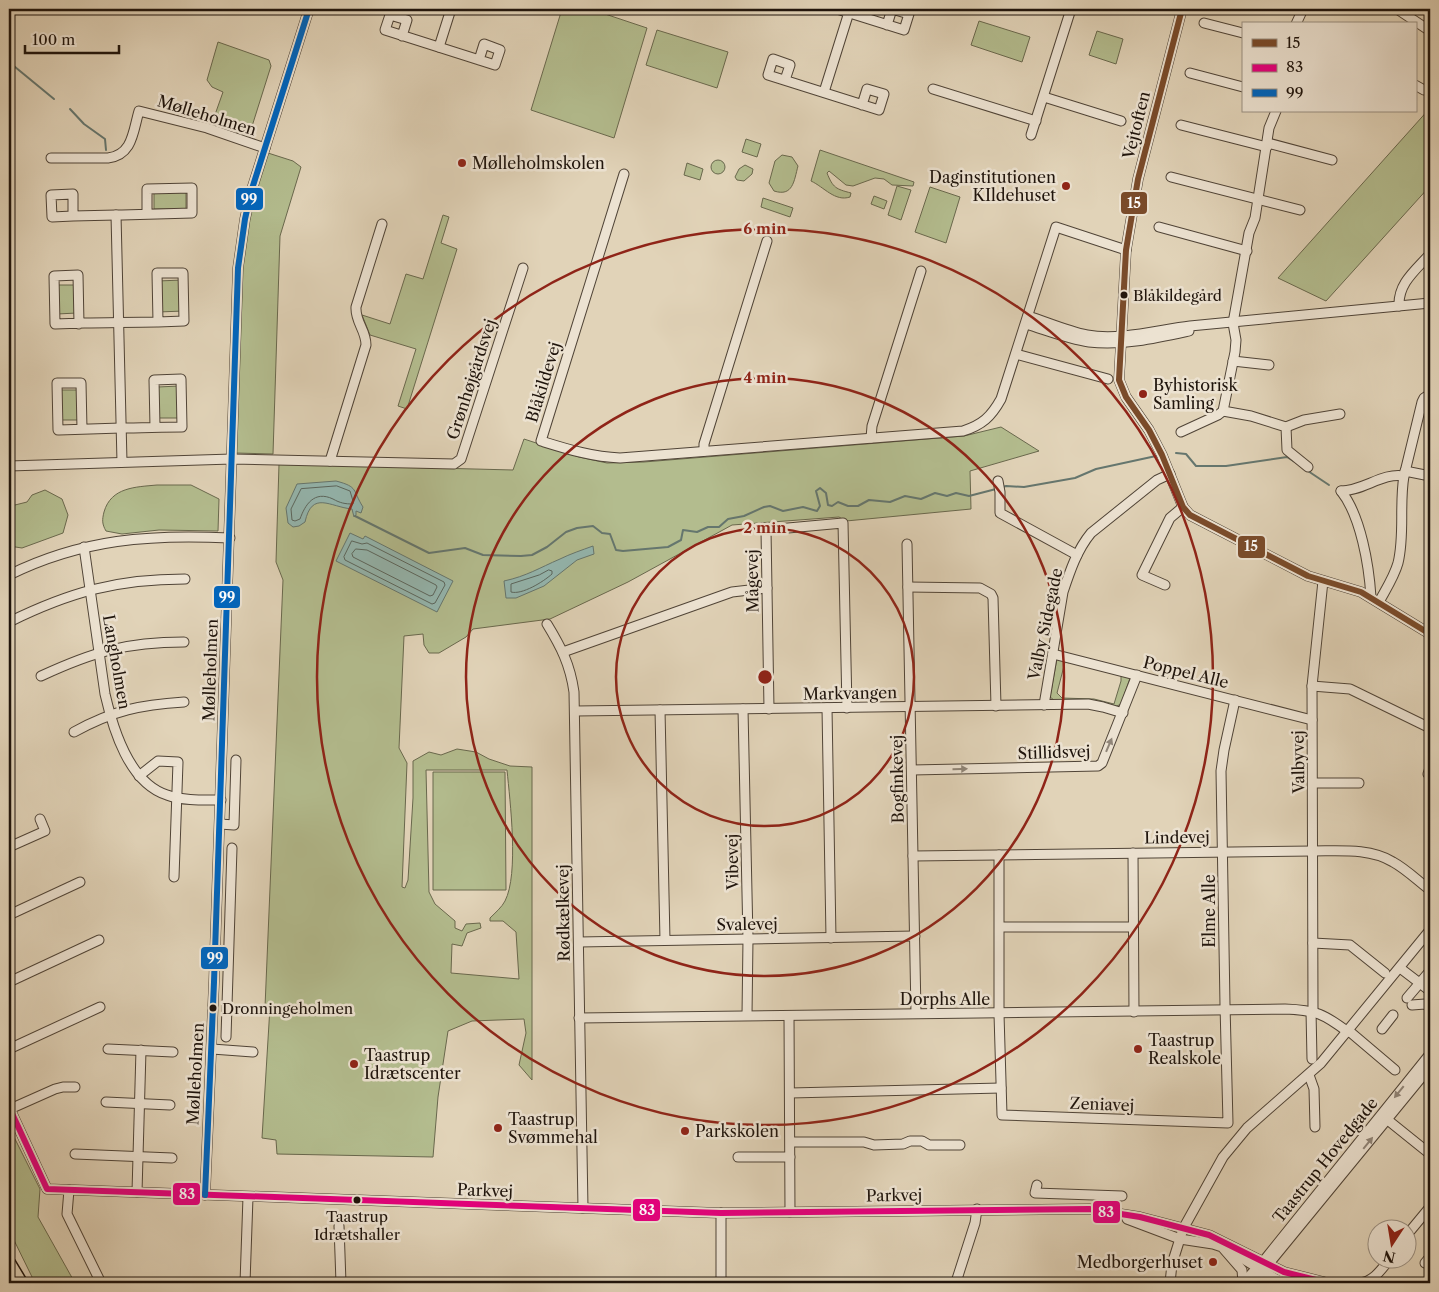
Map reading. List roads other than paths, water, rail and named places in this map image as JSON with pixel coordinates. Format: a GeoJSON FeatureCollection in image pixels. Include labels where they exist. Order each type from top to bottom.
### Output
{"type":"FeatureCollection","features":[{"type":"Feature","properties":{"kind":"highway"},"geometry":{"type":"LineString","coordinates":[[9,1263],[21,1283]]}},
{"type":"Feature","properties":{"kind":"street","name":"Mølleholmen"},"geometry":{"type":"LineString","coordinates":[[205,1195],[221,803],[238,268],[241,241],[251,192],[309,9]]}},
{"type":"Feature","properties":{"kind":"street"},"geometry":{"type":"LineString","coordinates":[[439,47],[451,9]]}},
{"type":"Feature","properties":{"kind":"street"},"geometry":{"type":"LineString","coordinates":[[837,9],[850,11],[887,25]]}},
{"type":"Feature","properties":{"kind":"street"},"geometry":{"type":"LineString","coordinates":[[1032,135],[1071,9]]}},
{"type":"Feature","properties":{"kind":"street","name":"Vejtoften"},"geometry":{"type":"LineString","coordinates":[[1182,9],[1138,179],[1126,250],[1119,380],[1121,387],[1154,439],[1183,508]]}},
{"type":"Feature","properties":{"kind":"street"},"geometry":{"type":"LineString","coordinates":[[1297,22],[1303,9]]}},
{"type":"Feature","properties":{"kind":"street"},"geometry":{"type":"LineString","coordinates":[[1397,9],[1430,31]]}},
{"type":"Feature","properties":{"kind":"street"},"geometry":{"type":"LineString","coordinates":[[824,92],[850,11]]}},
{"type":"Feature","properties":{"kind":"street"},"geometry":{"type":"LineString","coordinates":[[1204,23],[1242,33]]}},
{"type":"Feature","properties":{"kind":"street"},"geometry":{"type":"LineString","coordinates":[[402,36],[478,60]]}},
{"type":"Feature","properties":{"kind":"street"},"geometry":{"type":"LineString","coordinates":[[1190,74],[1242,87]]}},
{"type":"Feature","properties":{"kind":"street"},"geometry":{"type":"LineString","coordinates":[[785,80],[862,105]]}},
{"type":"Feature","properties":{"kind":"street"},"geometry":{"type":"LineString","coordinates":[[1416,85],[1424,90]]}},
{"type":"Feature","properties":{"kind":"street"},"geometry":{"type":"LineString","coordinates":[[933,89],[1036,121]]}},
{"type":"Feature","properties":{"kind":"street"},"geometry":{"type":"LineString","coordinates":[[1044,97],[1121,121]]}},
{"type":"Feature","properties":{"kind":"street","name":"Mølleholmen"},"geometry":{"type":"LineString","coordinates":[[51,158],[115,157],[128,148],[139,111],[207,128],[265,148]]}},
{"type":"Feature","properties":{"kind":"street"},"geometry":{"type":"LineString","coordinates":[[1181,432],[1223,411],[1236,340],[1233,323],[1249,233],[1255,218],[1269,128],[1276,112]]}},
{"type":"Feature","properties":{"kind":"street"},"geometry":{"type":"LineString","coordinates":[[1181,125],[1332,160]]}},
{"type":"Feature","properties":{"kind":"street","name":"Blåkildevej"},"geometry":{"type":"LineString","coordinates":[[624,174],[541,441],[583,454],[606,458],[871,438],[963,430],[976,427],[994,411],[1001,400],[1056,227],[1126,250]]}},
{"type":"Feature","properties":{"kind":"street"},"geometry":{"type":"LineString","coordinates":[[1171,177],[1300,210]]}},
{"type":"Feature","properties":{"kind":"street"},"geometry":{"type":"LineString","coordinates":[[74,216],[192,213],[192,188],[147,189],[147,214]]}},
{"type":"Feature","properties":{"kind":"street"},"geometry":{"type":"LineString","coordinates":[[116,215],[122,462]]}},
{"type":"Feature","properties":{"kind":"street"},"geometry":{"type":"LineString","coordinates":[[330,461],[366,345],[364,331],[357,320],[356,307],[382,224]]}},
{"type":"Feature","properties":{"kind":"street"},"geometry":{"type":"LineString","coordinates":[[1159,227],[1247,251]]}},
{"type":"Feature","properties":{"kind":"street"},"geometry":{"type":"LineString","coordinates":[[704,451],[704,444],[767,242]]}},
{"type":"Feature","properties":{"kind":"street"},"geometry":{"type":"LineString","coordinates":[[1399,306],[1402,286],[1430,254]]}},
{"type":"Feature","properties":{"kind":"street","name":"Grønhøjgårdsvej"},"geometry":{"type":"LineString","coordinates":[[9,466],[232,459],[454,464],[462,459],[523,268]]}},
{"type":"Feature","properties":{"kind":"street"},"geometry":{"type":"LineString","coordinates":[[871,438],[872,426],[921,271]]}},
{"type":"Feature","properties":{"kind":"street"},"geometry":{"type":"LineString","coordinates":[[79,324],[78,275],[54,276],[55,324],[79,324],[158,322],[184,321],[183,273],[157,273],[158,322]]}},
{"type":"Feature","properties":{"kind":"street"},"geometry":{"type":"LineString","coordinates":[[1027,320],[1088,342],[1120,339],[1182,327],[1430,303]]}},
{"type":"Feature","properties":{"kind":"street"},"geometry":{"type":"LineString","coordinates":[[1016,354],[1108,379]]}},
{"type":"Feature","properties":{"kind":"street"},"geometry":{"type":"LineString","coordinates":[[1233,360],[1269,365]]}},
{"type":"Feature","properties":{"kind":"street"},"geometry":{"type":"LineString","coordinates":[[82,429],[81,383],[56,383],[58,430],[182,427],[181,379],[154,380],[155,427]]}},
{"type":"Feature","properties":{"kind":"street"},"geometry":{"type":"LineString","coordinates":[[1375,600],[1394,574],[1398,563],[1402,487],[1422,402],[1430,394]]}},
{"type":"Feature","properties":{"kind":"street"},"geometry":{"type":"LineString","coordinates":[[1223,411],[1251,416],[1286,427],[1304,420],[1340,414]]}},
{"type":"Feature","properties":{"kind":"street"},"geometry":{"type":"LineString","coordinates":[[1286,427],[1287,450],[1308,467]]}},
{"type":"Feature","properties":{"kind":"street","name":"Valby Sidegade"},"geometry":{"type":"LineString","coordinates":[[1044,705],[1064,592],[1083,542],[1091,533],[1157,480],[1170,474]]}},
{"type":"Feature","properties":{"kind":"street"},"geometry":{"type":"LineString","coordinates":[[1375,600],[1370,587],[1360,534],[1350,503],[1341,491],[1353,490],[1393,476],[1405,474],[1430,476]]}},
{"type":"Feature","properties":{"kind":"street"},"geometry":{"type":"LineString","coordinates":[[999,485],[1000,513],[1077,555]]}},
{"type":"Feature","properties":{"kind":"street"},"geometry":{"type":"LineString","coordinates":[[1165,585],[1142,576],[1170,518],[1183,508],[1196,519],[1308,576],[1351,588],[1375,600],[1430,634]]}},
{"type":"Feature","properties":{"kind":"street","name":"Mågevej"},"geometry":{"type":"LineString","coordinates":[[769,709],[766,530],[843,523],[847,708]]}},
{"type":"Feature","properties":{"kind":"street"},"geometry":{"type":"LineString","coordinates":[[9,575],[50,557],[84,547],[120,540],[179,536],[230,538]]}},
{"type":"Feature","properties":{"kind":"street","name":"Bogfinkevej"},"geometry":{"type":"LineString","coordinates":[[907,544],[916,1013]]}},
{"type":"Feature","properties":{"kind":"street","name":"Langholmen"},"geometry":{"type":"LineString","coordinates":[[84,547],[110,715],[121,744],[139,776],[159,792],[178,798],[235,806]]}},
{"type":"Feature","properties":{"kind":"street"},"geometry":{"type":"LineString","coordinates":[[9,622],[46,604],[90,590],[143,580],[185,579]]}},
{"type":"Feature","properties":{"kind":"street","name":"Valbyvej"},"geometry":{"type":"LineString","coordinates":[[1312,1011],[1312,686],[1323,581]]}},
{"type":"Feature","properties":{"kind":"street"},"geometry":{"type":"LineString","coordinates":[[908,587],[980,588],[991,594],[993,598],[996,706]]}},
{"type":"Feature","properties":{"kind":"street"},"geometry":{"type":"LineString","coordinates":[[563,652],[732,592],[767,588]]}},
{"type":"Feature","properties":{"kind":"street","name":"Rødkælkevej"},"geometry":{"type":"LineString","coordinates":[[547,624],[563,652],[571,672],[576,711],[583,1208]]}},
{"type":"Feature","properties":{"kind":"street"},"geometry":{"type":"LineString","coordinates":[[40,676],[75,660],[128,645],[150,642],[184,642]]}},
{"type":"Feature","properties":{"kind":"street","name":"Poppel Alle"},"geometry":{"type":"LineString","coordinates":[[1053,654],[1312,720]]}},
{"type":"Feature","properties":{"kind":"street","name":"Stillidsvej"},"geometry":{"type":"LineString","coordinates":[[912,770],[1094,767],[1102,763],[1137,675]]}},
{"type":"Feature","properties":{"kind":"street"},"geometry":{"type":"LineString","coordinates":[[1312,686],[1350,689],[1430,728]]}},
{"type":"Feature","properties":{"kind":"street","name":"Elme Alle"},"geometry":{"type":"LineString","coordinates":[[1228,1123],[1222,759],[1235,700]]}},
{"type":"Feature","properties":{"kind":"street"},"geometry":{"type":"LineString","coordinates":[[74,732],[110,715],[136,706],[184,702]]}},
{"type":"Feature","properties":{"kind":"street","name":"Markvangen"},"geometry":{"type":"LineString","coordinates":[[576,711],[1088,704],[1103,706],[1122,713]]}},
{"type":"Feature","properties":{"kind":"street"},"geometry":{"type":"LineString","coordinates":[[827,708],[831,938]]}},
{"type":"Feature","properties":{"kind":"street","name":"Vibevej"},"geometry":{"type":"LineString","coordinates":[[743,709],[748,939],[747,1015]]}},
{"type":"Feature","properties":{"kind":"street"},"geometry":{"type":"LineString","coordinates":[[660,710],[665,940]]}},
{"type":"Feature","properties":{"kind":"street"},"geometry":{"type":"LineString","coordinates":[[220,824],[234,824],[236,760]]}},
{"type":"Feature","properties":{"kind":"street"},"geometry":{"type":"LineString","coordinates":[[139,776],[158,761],[178,762],[174,877]]}},
{"type":"Feature","properties":{"kind":"street"},"geometry":{"type":"LineString","coordinates":[[1313,783],[1358,783]]}},
{"type":"Feature","properties":{"kind":"street"},"geometry":{"type":"LineString","coordinates":[[9,847],[45,831],[40,819]]}},
{"type":"Feature","properties":{"kind":"street"},"geometry":{"type":"LineString","coordinates":[[226,1037],[232,848]]}},
{"type":"Feature","properties":{"kind":"street"},"geometry":{"type":"LineString","coordinates":[[1133,852],[1134,1012]]}},
{"type":"Feature","properties":{"kind":"street","name":"Lindevej"},"geometry":{"type":"LineString","coordinates":[[913,856],[1133,852],[1361,852],[1381,856],[1397,864],[1430,890]]}},
{"type":"Feature","properties":{"kind":"street"},"geometry":{"type":"LineString","coordinates":[[790,1093],[1000,1088],[999,855]]}},
{"type":"Feature","properties":{"kind":"street"},"geometry":{"type":"LineString","coordinates":[[9,915],[80,882]]}},
{"type":"Feature","properties":{"kind":"street"},"geometry":{"type":"LineString","coordinates":[[217,909],[230,909]]}},
{"type":"Feature","properties":{"kind":"street"},"geometry":{"type":"LineString","coordinates":[[1000,927],[1133,926]]}},
{"type":"Feature","properties":{"kind":"street"},"geometry":{"type":"LineString","coordinates":[[1170,1283],[1172,1264],[1183,1229],[1223,1157],[1247,1128],[1278,1099],[1309,1075],[1348,1032],[1430,930]]}},
{"type":"Feature","properties":{"kind":"street","name":"Svalevej"},"geometry":{"type":"LineString","coordinates":[[579,942],[915,936]]}},
{"type":"Feature","properties":{"kind":"street"},"geometry":{"type":"LineString","coordinates":[[9,982],[99,940]]}},
{"type":"Feature","properties":{"kind":"street"},"geometry":{"type":"LineString","coordinates":[[1313,943],[1350,945],[1385,973]]}},
{"type":"Feature","properties":{"kind":"street"},"geometry":{"type":"LineString","coordinates":[[1400,968],[1430,991]]}},
{"type":"Feature","properties":{"kind":"street"},"geometry":{"type":"LineString","coordinates":[[1429,1003],[1409,1002],[1420,983],[1430,971]]}},
{"type":"Feature","properties":{"kind":"street"},"geometry":{"type":"LineString","coordinates":[[214,982],[228,983]]}},
{"type":"Feature","properties":{"kind":"street"},"geometry":{"type":"LineString","coordinates":[[9,1048],[100,1007]]}},
{"type":"Feature","properties":{"kind":"street","name":"Dorphs Alle"},"geometry":{"type":"LineString","coordinates":[[579,1018],[1286,1009],[1312,1011],[1329,1018],[1395,1070]]}},
{"type":"Feature","properties":{"kind":"street"},"geometry":{"type":"LineString","coordinates":[[1312,1011],[1312,1059]]}},
{"type":"Feature","properties":{"kind":"street"},"geometry":{"type":"LineString","coordinates":[[1382,1029],[1393,1015]]}},
{"type":"Feature","properties":{"kind":"street"},"geometry":{"type":"LineString","coordinates":[[789,1016],[790,1212]]}},
{"type":"Feature","properties":{"kind":"street"},"geometry":{"type":"LineString","coordinates":[[108,1049],[173,1052]]}},
{"type":"Feature","properties":{"kind":"street"},"geometry":{"type":"LineString","coordinates":[[212,1049],[253,1052]]}},
{"type":"Feature","properties":{"kind":"street"},"geometry":{"type":"LineString","coordinates":[[137,1192],[141,1050]]}},
{"type":"Feature","properties":{"kind":"street","name":"Taastrup Hovedgade"},"geometry":{"type":"LineString","coordinates":[[1253,1283],[1264,1266],[1384,1118],[1430,1054]]}},
{"type":"Feature","properties":{"kind":"street","name":"Taastrup Hovedgade"},"geometry":{"type":"LineString","coordinates":[[1384,1118],[1430,1068]]}},
{"type":"Feature","properties":{"kind":"street"},"geometry":{"type":"LineString","coordinates":[[1309,1075],[1314,1089],[1314,1127]]}},
{"type":"Feature","properties":{"kind":"street"},"geometry":{"type":"LineString","coordinates":[[9,1108],[55,1089],[75,1087]]}},
{"type":"Feature","properties":{"kind":"street","name":"Zeniavej"},"geometry":{"type":"LineString","coordinates":[[1000,1088],[1003,1116],[1228,1123]]}},
{"type":"Feature","properties":{"kind":"street"},"geometry":{"type":"LineString","coordinates":[[106,1102],[170,1105]]}},
{"type":"Feature","properties":{"kind":"street","name":"Parkvej"},"geometry":{"type":"LineString","coordinates":[[9,1108],[47,1189],[721,1213],[977,1209],[1111,1211],[1209,1235],[1264,1266]]}},
{"type":"Feature","properties":{"kind":"street"},"geometry":{"type":"LineString","coordinates":[[1384,1118],[1430,1154]]}},
{"type":"Feature","properties":{"kind":"street"},"geometry":{"type":"LineString","coordinates":[[791,1142],[864,1142],[874,1145],[922,1141],[930,1145],[960,1145]]}},
{"type":"Feature","properties":{"kind":"street"},"geometry":{"type":"LineString","coordinates":[[76,1154],[172,1158]]}},
{"type":"Feature","properties":{"kind":"street"},"geometry":{"type":"LineString","coordinates":[[738,1158],[790,1157]]}},
{"type":"Feature","properties":{"kind":"street"},"geometry":{"type":"LineString","coordinates":[[1036,1185],[1035,1193],[1122,1196]]}},
{"type":"Feature","properties":{"kind":"street"},"geometry":{"type":"LineString","coordinates":[[69,1190],[66,1214],[102,1283]]}},
{"type":"Feature","properties":{"kind":"street"},"geometry":{"type":"LineString","coordinates":[[1085,1195],[1085,1210]]}},
{"type":"Feature","properties":{"kind":"street"},"geometry":{"type":"LineString","coordinates":[[245,1283],[248,1197]]}},
{"type":"Feature","properties":{"kind":"street"},"geometry":{"type":"LineString","coordinates":[[1416,1224],[1430,1206]]}},
{"type":"Feature","properties":{"kind":"street"},"geometry":{"type":"LineString","coordinates":[[954,1283],[977,1209]]}},
{"type":"Feature","properties":{"kind":"street","name":"Parkvej"},"geometry":{"type":"LineString","coordinates":[[1085,1210],[1123,1217],[1180,1239],[1213,1244],[1264,1266]]}},
{"type":"Feature","properties":{"kind":"street"},"geometry":{"type":"LineString","coordinates":[[721,1213],[721,1283]]}},
{"type":"Feature","properties":{"kind":"street"},"geometry":{"type":"LineString","coordinates":[[339,1226],[341,1283]]}},
{"type":"Feature","properties":{"kind":"street"},"geometry":{"type":"LineString","coordinates":[[1222,1247],[1242,1270],[1243,1283]]}},
{"type":"Feature","properties":{"kind":"street"},"geometry":{"type":"LineString","coordinates":[[1264,1266],[1324,1282],[1347,1283]]}},
{"type":"Feature","properties":{"kind":"street","name":"Taastrup Hovedgade"},"geometry":{"type":"LineString","coordinates":[[1243,1283],[1264,1266]]}},
{"type":"Feature","properties":{"kind":"street"},"geometry":{"type":"LineString","coordinates":[[1359,1283],[1367,1282],[1381,1270]]}},
{"type":"Feature","properties":{"kind":"street"},"geometry":{"type":"LineString","coordinates":[[390,1283],[444,1283]]}},
{"type":"Feature","properties":{"kind":"water"},"geometry":{"type":"Polygon","coordinates":[[[336,481],[352,487],[363,507],[361,513],[356,511],[354,517],[352,509],[317,503],[308,512],[305,522],[293,527],[288,523],[286,508],[297,484],[336,481]]]}},
{"type":"Feature","properties":{"kind":"water"},"geometry":{"type":"Polygon","coordinates":[[[350,533],[363,539],[365,536],[453,581],[437,612],[336,561],[350,533]]]}},
{"type":"Feature","properties":{"kind":"water"},"geometry":{"type":"Polygon","coordinates":[[[593,546],[594,554],[577,560],[544,586],[516,598],[506,598],[504,581],[526,574],[593,546]]]}},
{"type":"Feature","properties":{"kind":"waterway"},"geometry":{"type":"LineString","coordinates":[[9,62],[54,99]]}},
{"type":"Feature","properties":{"kind":"waterway"},"geometry":{"type":"LineString","coordinates":[[70,109],[84,124],[105,139],[106,150]]}},
{"type":"Feature","properties":{"kind":"waterway"},"geometry":{"type":"LineString","coordinates":[[1176,453],[1186,454],[1196,466],[1226,466],[1287,457],[1298,464]]}},
{"type":"Feature","properties":{"kind":"waterway"},"geometry":{"type":"LineString","coordinates":[[1003,487],[1024,487],[1075,478],[1096,469],[1156,456]]}},
{"type":"Feature","properties":{"kind":"waterway"},"geometry":{"type":"LineString","coordinates":[[1308,471],[1329,485]]}},
{"type":"Feature","properties":{"kind":"waterway"},"geometry":{"type":"LineString","coordinates":[[355,516],[429,553],[465,548],[483,555],[521,556],[532,555],[547,547],[566,532],[577,528],[593,526],[602,533],[610,534],[616,550],[668,547],[681,540],[683,530],[697,532],[708,527],[719,527],[728,519],[744,516],[764,507],[770,506],[783,511],[803,507],[817,511],[820,506],[816,491],[820,488],[826,493],[828,505],[832,506],[838,502],[848,506],[858,506],[869,500],[890,502],[905,496],[921,499],[935,493],[947,496],[956,493],[969,496],[996,489]]}},
{"type":"Feature","properties":{"kind":"place","name":"Mølleholmskolen"},"geometry":{"type":"Point","coordinates":[462,163]}},
{"type":"Feature","properties":{"kind":"place","name":"Daginstitutionen KIldehuset"},"geometry":{"type":"Point","coordinates":[1066,186]}},
{"type":"Feature","properties":{"kind":"place","name":"Blåkildegård"},"geometry":{"type":"Point","coordinates":[1124,295]}},
{"type":"Feature","properties":{"kind":"place","name":"Byhistorisk Samling"},"geometry":{"type":"Point","coordinates":[1143,394]}},
{"type":"Feature","properties":{"kind":"place","name":"Dronningeholmen"},"geometry":{"type":"Point","coordinates":[213,1008]}},
{"type":"Feature","properties":{"kind":"place","name":"Taastrup Realskole"},"geometry":{"type":"Point","coordinates":[1138,1049]}},
{"type":"Feature","properties":{"kind":"place","name":"Taastrup Idrætscenter"},"geometry":{"type":"Point","coordinates":[354,1064]}},
{"type":"Feature","properties":{"kind":"place","name":"Taastrup Svømmehal"},"geometry":{"type":"Point","coordinates":[498,1128]}},
{"type":"Feature","properties":{"kind":"place","name":"Parkskolen"},"geometry":{"type":"Point","coordinates":[685,1131]}},
{"type":"Feature","properties":{"kind":"place","name":"Taastrup Idrætshaller"},"geometry":{"type":"Point","coordinates":[357,1200]}},
{"type":"Feature","properties":{"kind":"place","name":"Medborgerhuset"},"geometry":{"type":"Point","coordinates":[1213,1262]}}]}
